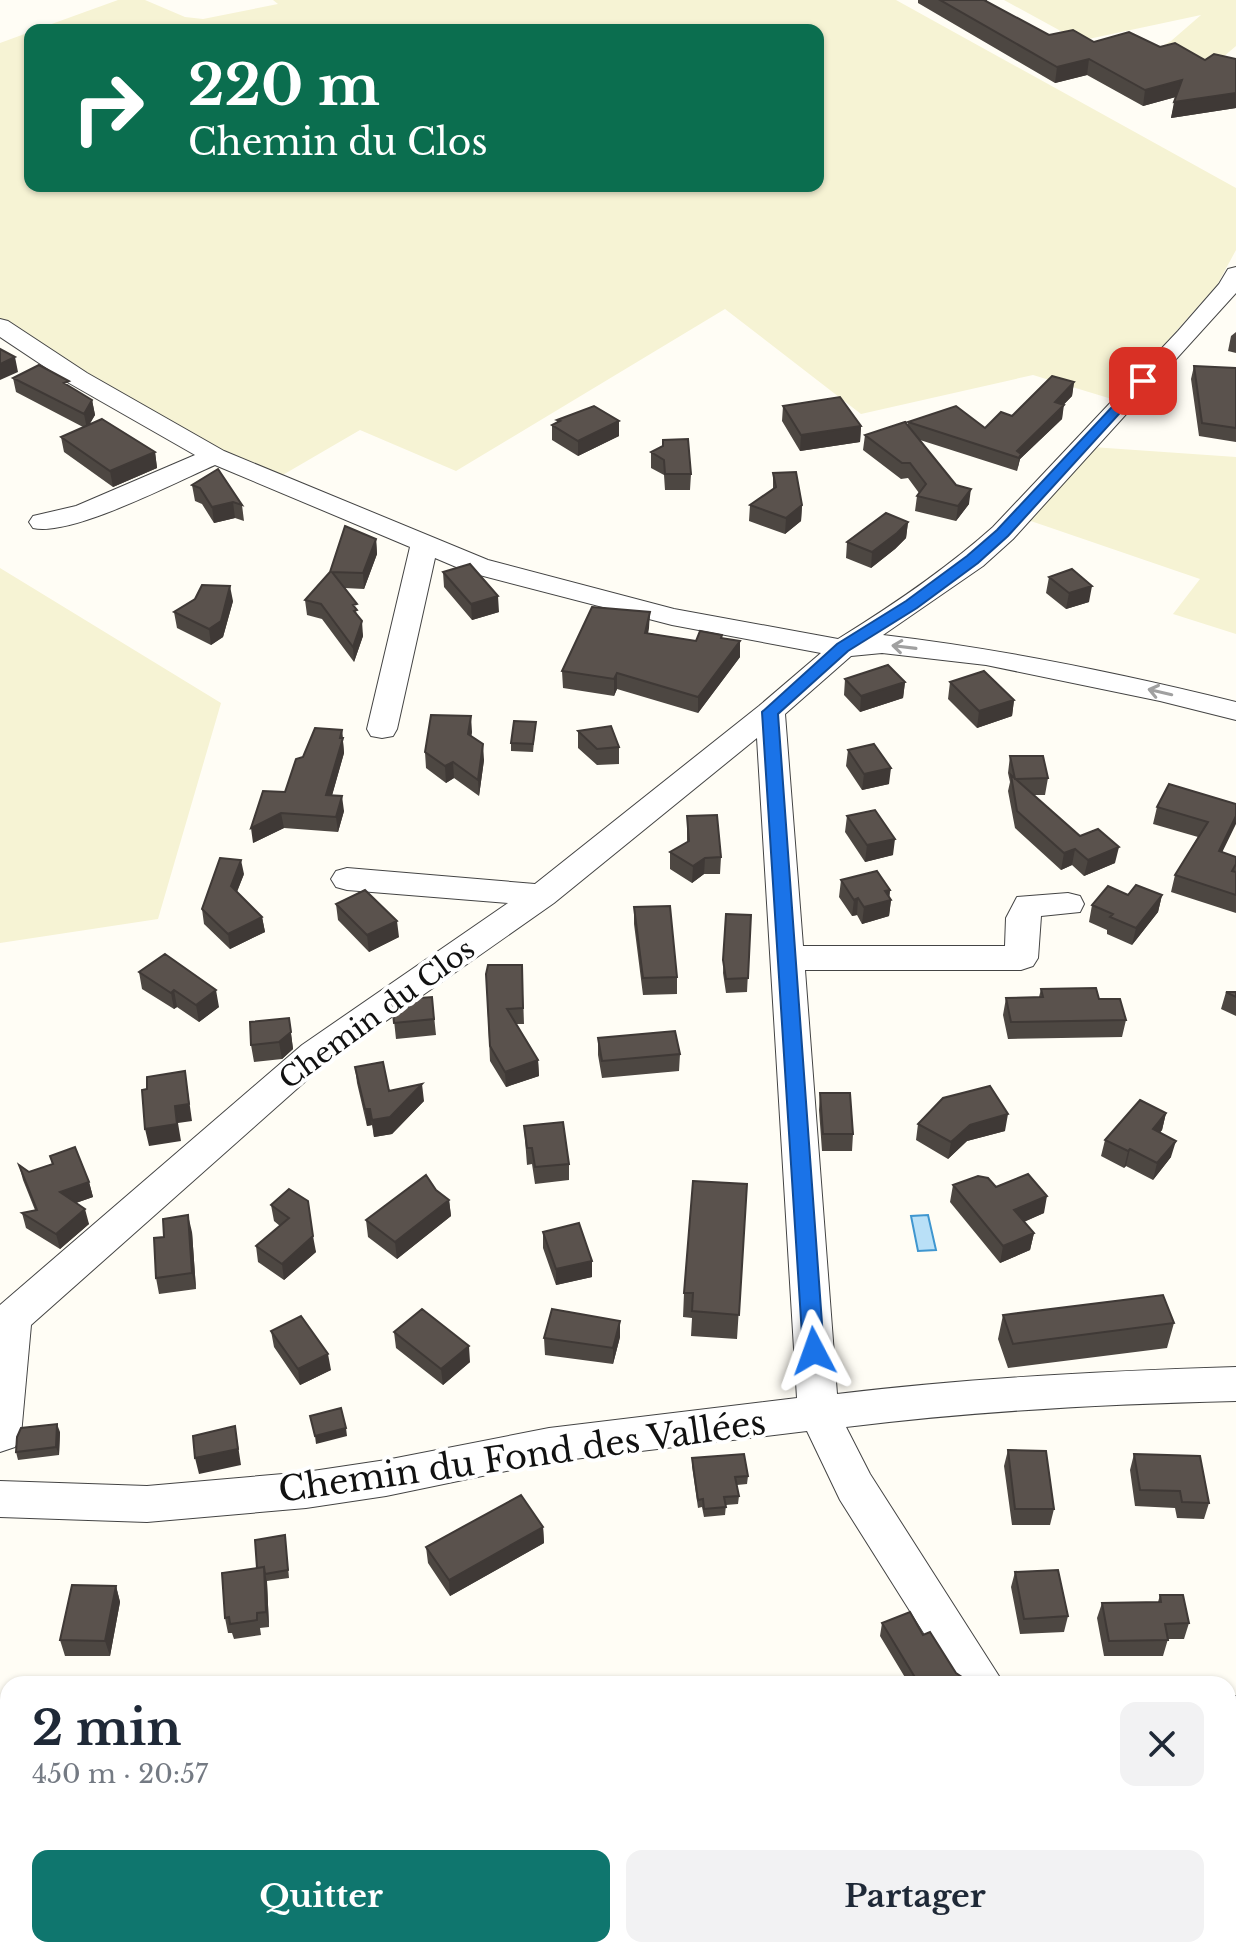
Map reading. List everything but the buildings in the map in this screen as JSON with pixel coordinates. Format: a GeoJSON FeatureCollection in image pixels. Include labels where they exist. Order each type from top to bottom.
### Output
{"type":"FeatureCollection","features":[{"type":"Feature","properties":{"kind":"street","name":"Chemin du Clos"},"geometry":{"type":"LineString","coordinates":[[0,1435],[12,1318],[314,1054],[542,895],[770,712],[843,648],[912,605],[973,560],[1003,533],[1186,336],[1229,287],[1236,274]]}},
{"type":"Feature","properties":{"kind":"street"},"geometry":{"type":"LineString","coordinates":[[0,326],[78,378],[215,456],[478,566],[556,589],[672,617],[843,648],[882,644],[986,656],[1161,692],[1236,711]]}},
{"type":"Feature","properties":{"kind":"street"},"geometry":{"type":"LineString","coordinates":[[42,522],[85,512],[215,456]]}},
{"type":"Feature","properties":{"kind":"street"},"geometry":{"type":"LineString","coordinates":[[382,729],[424,544]]}},
{"type":"Feature","properties":{"kind":"street"},"geometry":{"type":"LineString","coordinates":[[770,712],[818,1413],[855,1487],[976,1676]]}},
{"type":"Feature","properties":{"kind":"street"},"geometry":{"type":"LineString","coordinates":[[347,879],[542,895]]}},
{"type":"Feature","properties":{"kind":"street"},"geometry":{"type":"LineString","coordinates":[[786,958],[1021,958],[1023,918],[1029,905],[1068,904]]}},
{"type":"Feature","properties":{"kind":"street","name":"Chemin du Fond des Vallées"},"geometry":{"type":"LineString","coordinates":[[0,1499],[147,1504],[306,1490],[386,1478],[549,1445],[917,1401],[1124,1387],[1236,1384]]}},
{"type":"Feature","properties":{"kind":"shaded area"},"geometry":{"type":"Polygon","coordinates":[[[118,0],[145,0],[185,17],[203,19],[278,4],[273,0],[896,0],[1236,188],[1236,250],[1217,285],[1115,400],[1033,375],[861,414],[725,309],[456,471],[360,430],[281,476],[283,495],[210,459],[0,334],[0,43],[24,34],[24,192],[824,192],[824,24],[52,24],[118,0]]]}},
{"type":"Feature","properties":{"kind":"shaded area"},"geometry":{"type":"Polygon","coordinates":[[[1004,0],[1236,0],[1236,46],[1216,63],[1157,49],[1201,15],[1079,41],[1004,0]]]}},
{"type":"Feature","properties":{"kind":"shaded area"},"geometry":{"type":"Polygon","coordinates":[[[1092,447],[1236,457],[1236,634],[1173,614],[1200,579],[1025,519],[1092,447]]]}},
{"type":"Feature","properties":{"kind":"shaded area"},"geometry":{"type":"Polygon","coordinates":[[[0,568],[221,703],[158,919],[0,943],[0,568]]]}},
{"type":"Feature","properties":{"kind":"water"},"geometry":{"type":"Polygon","coordinates":[[[928,1215],[936,1250],[918,1251],[911,1216],[928,1215]]]}},
{"type":"Feature","properties":{"kind":"route"},"geometry":{"type":"LineString","coordinates":[[814,1351],[770,712],[843,648],[912,605],[973,560],[1003,533],[1143,381]]}}]}
